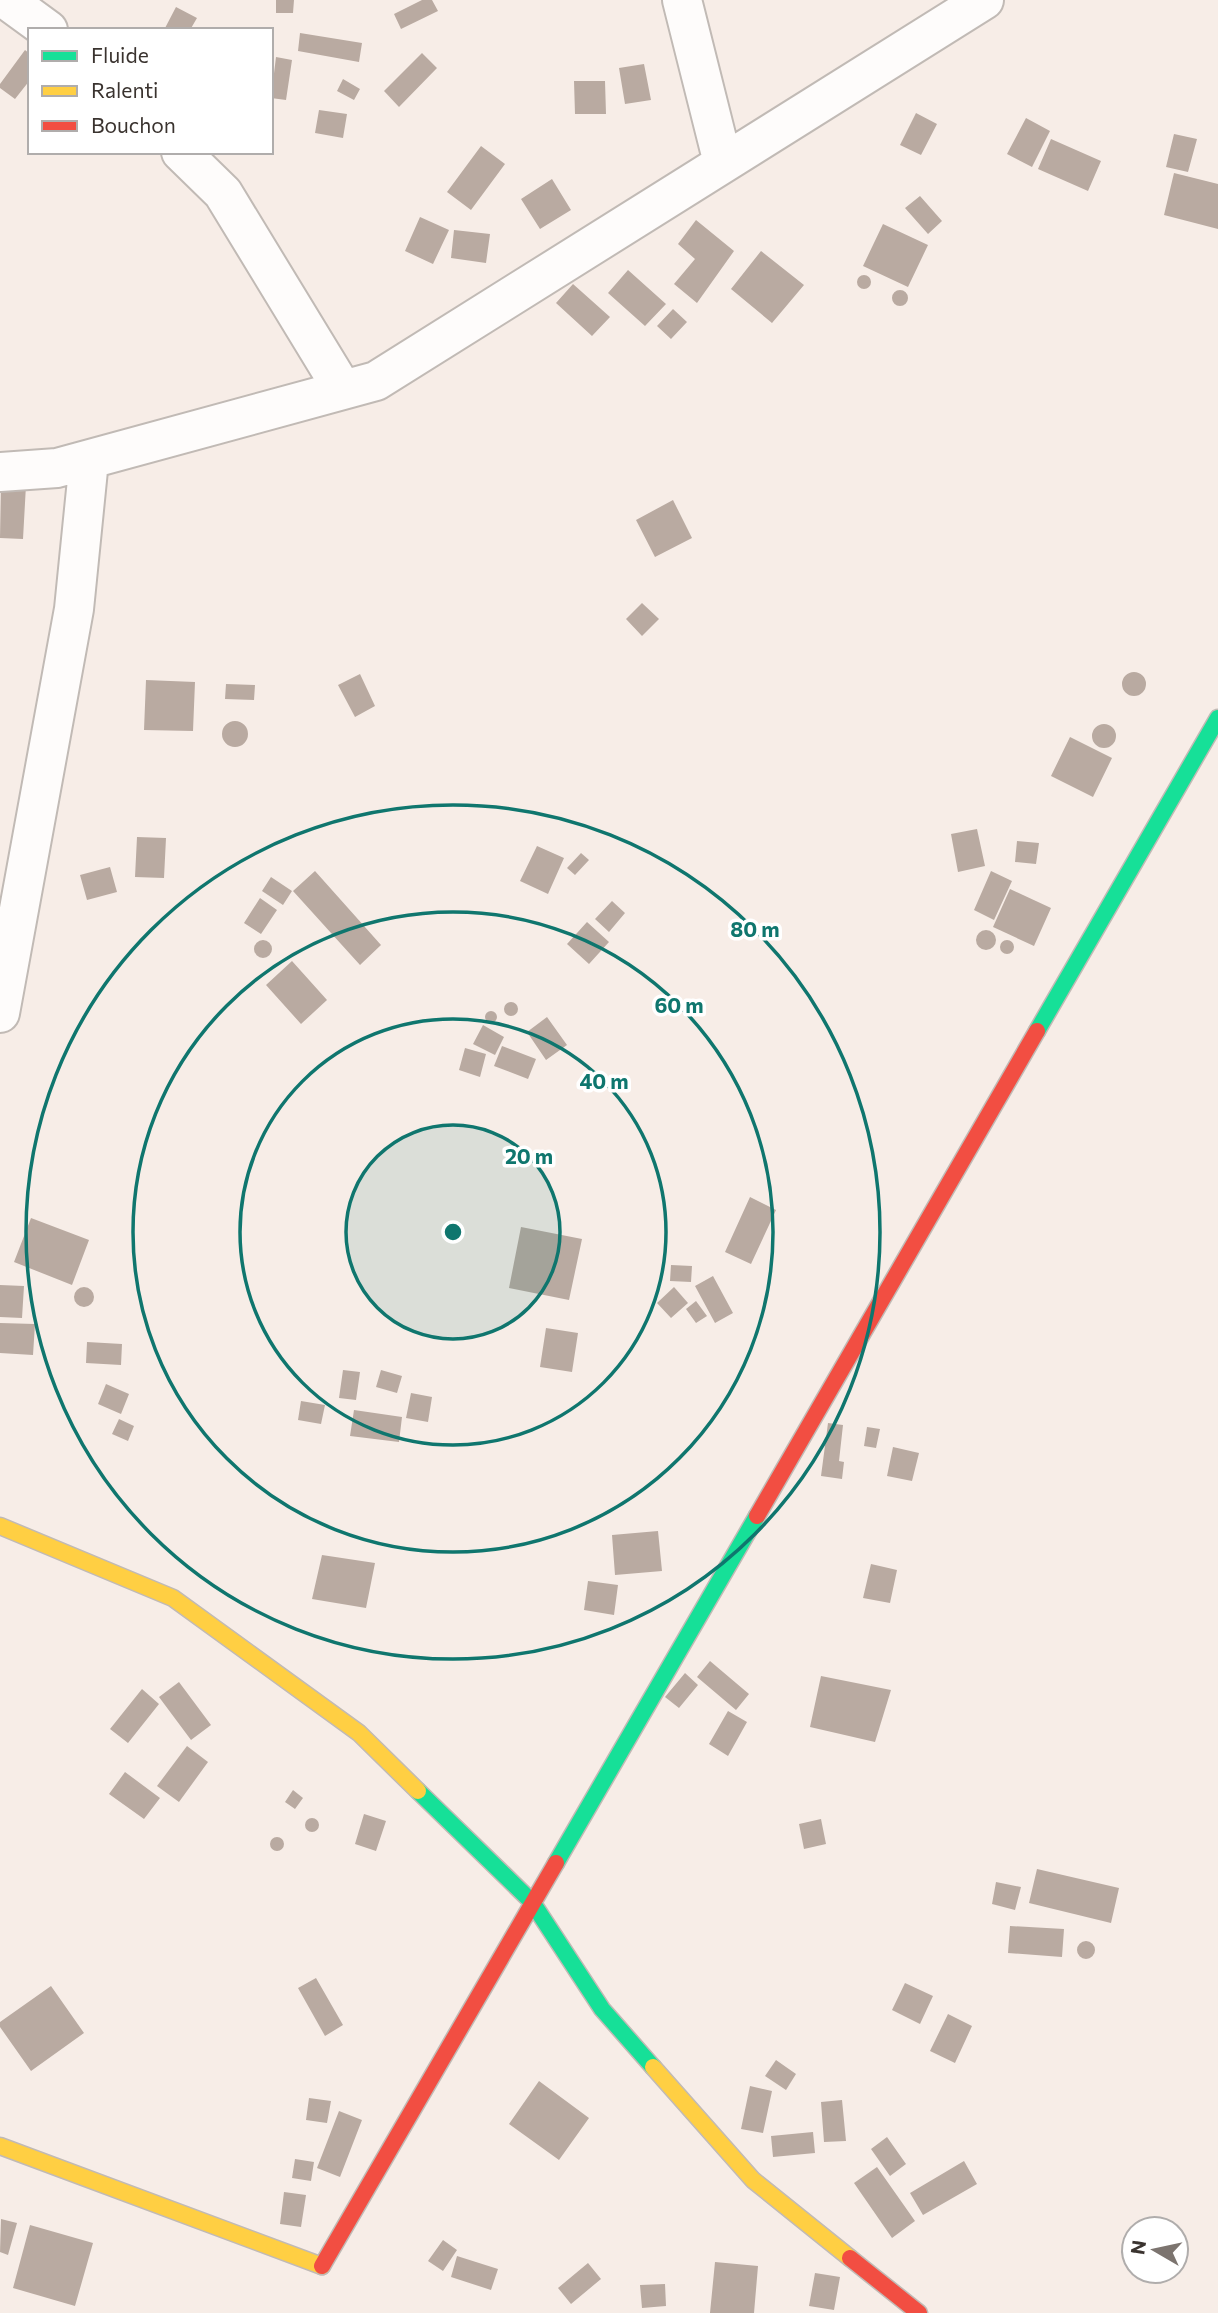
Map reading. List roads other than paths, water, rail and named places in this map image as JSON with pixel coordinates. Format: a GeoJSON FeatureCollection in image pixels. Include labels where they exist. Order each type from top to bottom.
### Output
{"type":"FeatureCollection","features":[{"type":"Feature","properties":{"kind":"street"},"geometry":{"type":"LineString","coordinates":[[7,0],[45,28]]}},
{"type":"Feature","properties":{"kind":"street"},"geometry":{"type":"LineString","coordinates":[[682,0],[723,163]]}},
{"type":"Feature","properties":{"kind":"street"},"geometry":{"type":"LineString","coordinates":[[0,472],[57,468],[376,381],[984,0]]}},
{"type":"Feature","properties":{"kind":"street"},"geometry":{"type":"LineString","coordinates":[[183,154],[223,193],[343,390]]}},
{"type":"Feature","properties":{"kind":"street"},"geometry":{"type":"LineString","coordinates":[[0,1013],[74,609],[89,460]]}},
{"type":"Feature","properties":{"kind":"street"},"geometry":{"type":"LineString","coordinates":[[0,2146],[322,2267],[1218,718]]}},
{"type":"Feature","properties":{"kind":"street"},"geometry":{"type":"LineString","coordinates":[[0,1526],[173,1598],[359,1733],[532,1902],[602,2009],[753,2180],[919,2313]]}}]}
